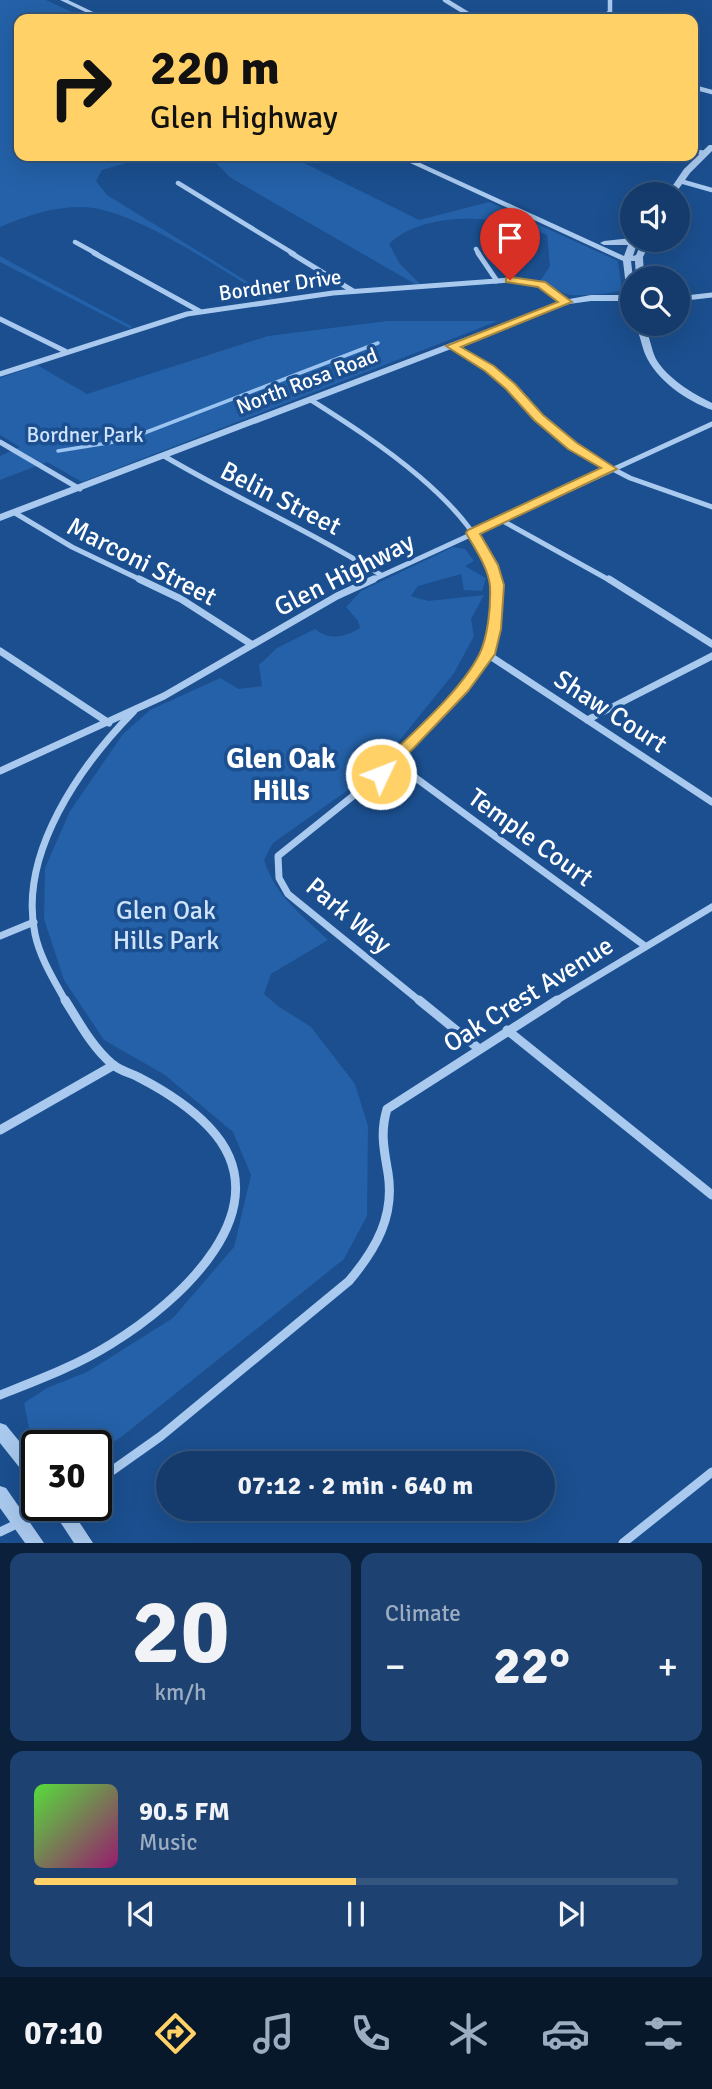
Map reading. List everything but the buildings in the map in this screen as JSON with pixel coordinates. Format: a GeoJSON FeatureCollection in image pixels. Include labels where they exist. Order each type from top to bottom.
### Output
{"type":"FeatureCollection","features":[{"type":"Feature","properties":{"kind":"street"},"geometry":{"type":"LineString","coordinates":[[63,0],[94,14]]}},
{"type":"Feature","properties":{"kind":"street"},"geometry":{"type":"LineString","coordinates":[[445,0],[469,14]]}},
{"type":"Feature","properties":{"kind":"street"},"geometry":{"type":"LineString","coordinates":[[708,150],[680,181],[712,190]]}},
{"type":"Feature","properties":{"kind":"street"},"geometry":{"type":"LineString","coordinates":[[409,161],[627,257],[639,257]]}},
{"type":"Feature","properties":{"kind":"street"},"geometry":{"type":"LineString","coordinates":[[178,183],[353,291]]}},
{"type":"Feature","properties":{"kind":"street"},"geometry":{"type":"LineString","coordinates":[[560,229],[604,243],[627,257]]}},
{"type":"Feature","properties":{"kind":"street"},"geometry":{"type":"LineString","coordinates":[[604,243],[620,242]]}},
{"type":"Feature","properties":{"kind":"street"},"geometry":{"type":"LineString","coordinates":[[75,243],[201,312]]}},
{"type":"Feature","properties":{"kind":"street"},"geometry":{"type":"LineString","coordinates":[[476,249],[497,281]]}},
{"type":"Feature","properties":{"kind":"street"},"geometry":{"type":"LineString","coordinates":[[628,266],[629,252]]}},
{"type":"Feature","properties":{"kind":"street"},"geometry":{"type":"LineString","coordinates":[[639,266],[641,252]]}},
{"type":"Feature","properties":{"kind":"street","name":"Bordner Drive"},"geometry":{"type":"LineString","coordinates":[[0,374],[65,351],[201,312],[353,291],[497,281],[534,282],[555,292],[567,302]]}},
{"type":"Feature","properties":{"kind":"street"},"geometry":{"type":"LineString","coordinates":[[690,298],[712,295]]}},
{"type":"Feature","properties":{"kind":"street","name":"North Rosa Road"},"geometry":{"type":"LineString","coordinates":[[0,519],[567,302],[620,300]]}},
{"type":"Feature","properties":{"kind":"street"},"geometry":{"type":"LineString","coordinates":[[0,319],[65,351]]}},
{"type":"Feature","properties":{"kind":"street"},"geometry":{"type":"LineString","coordinates":[[645,336],[648,351],[659,368],[676,385],[712,407]]}},
{"type":"Feature","properties":{"kind":"street"},"geometry":{"type":"LineString","coordinates":[[452,346],[489,369],[510,387],[538,418],[572,446],[611,469],[675,496],[712,507]]}},
{"type":"Feature","properties":{"kind":"street","name":"Park Way"},"geometry":{"type":"LineString","coordinates":[[311,400],[410,470],[472,533],[491,565],[497,585],[494,629],[487,654],[463,688],[394,762],[278,856],[279,878],[288,894],[478,1048]]}},
{"type":"Feature","properties":{"kind":"street","name":"Glen Highway"},"geometry":{"type":"LineString","coordinates":[[0,771],[134,711],[328,601],[381,575],[712,424]]}},
{"type":"Feature","properties":{"kind":"street"},"geometry":{"type":"LineString","coordinates":[[0,442],[80,489]]}},
{"type":"Feature","properties":{"kind":"street","name":"Belin Street"},"geometry":{"type":"LineString","coordinates":[[164,456],[206,481],[330,543],[381,575]]}},
{"type":"Feature","properties":{"kind":"street","name":"Marconi Street"},"geometry":{"type":"LineString","coordinates":[[15,513],[72,547],[181,599],[251,644]]}},
{"type":"Feature","properties":{"kind":"street"},"geometry":{"type":"LineString","coordinates":[[500,520],[599,573],[712,644]]}},
{"type":"Feature","properties":{"kind":"street"},"geometry":{"type":"LineString","coordinates":[[0,651],[108,723]]}},
{"type":"Feature","properties":{"kind":"street","name":"Shaw Court"},"geometry":{"type":"LineString","coordinates":[[487,654],[712,802]]}},
{"type":"Feature","properties":{"kind":"street"},"geometry":{"type":"LineString","coordinates":[[587,720],[712,656]]}},
{"type":"Feature","properties":{"kind":"street"},"geometry":{"type":"LineString","coordinates":[[0,1395],[85,1359],[152,1314],[182,1289],[210,1259],[225,1236],[236,1206],[235,1174],[219,1139],[176,1098],[114,1065],[94,1042],[54,981],[35,937],[38,858],[51,824],[93,754],[134,711]]}},
{"type":"Feature","properties":{"kind":"street","name":"Temple Court"},"geometry":{"type":"LineString","coordinates":[[394,762],[645,946]]}},
{"type":"Feature","properties":{"kind":"street","name":"Oak Crest Avenue"},"geometry":{"type":"LineString","coordinates":[[112,1470],[208,1398],[339,1290],[366,1262],[383,1230],[390,1195],[380,1142],[387,1109],[506,1030],[712,906]]}},
{"type":"Feature","properties":{"kind":"street"},"geometry":{"type":"LineString","coordinates":[[0,936],[34,922]]}},
{"type":"Feature","properties":{"kind":"street"},"geometry":{"type":"LineString","coordinates":[[506,1030],[712,1195]]}},
{"type":"Feature","properties":{"kind":"street"},"geometry":{"type":"LineString","coordinates":[[0,1130],[114,1065]]}},
{"type":"Feature","properties":{"kind":"street"},"geometry":{"type":"LineString","coordinates":[[0,1430],[21,1457]]}},
{"type":"Feature","properties":{"kind":"street"},"geometry":{"type":"LineString","coordinates":[[623,1543],[712,1472]]}},
{"type":"Feature","properties":{"kind":"street"},"geometry":{"type":"LineString","coordinates":[[0,1494],[35,1543]]}},
{"type":"Feature","properties":{"kind":"street"},"geometry":{"type":"LineString","coordinates":[[68,1521],[84,1543]]}},
{"type":"Feature","properties":{"kind":"street"},"geometry":{"type":"LineString","coordinates":[[0,1532],[21,1522]]}},
{"type":"Feature","properties":{"kind":"green space"},"geometry":{"type":"Polygon","coordinates":[[[0,0],[46,0],[76,14],[14,14],[14,161],[133,161],[102,170],[96,181],[107,195],[274,298],[270,299],[163,235],[120,215],[99,209],[61,208],[0,227],[0,0]]]}},
{"type":"Feature","properties":{"kind":"green space"},"geometry":{"type":"Polygon","coordinates":[[[208,161],[300,161],[419,220],[489,202],[618,261],[620,291],[594,295],[566,294],[540,281],[550,266],[547,235],[509,223],[465,219],[423,225],[389,244],[400,264],[420,284],[415,284],[231,178],[216,163],[208,161]]]}},
{"type":"Feature","properties":{"kind":"green space"},"geometry":{"type":"Polygon","coordinates":[[[0,256],[133,327],[129,328],[0,262],[0,256]]]}},
{"type":"Feature","properties":{"kind":"green space","name":"Bordner Park"},"geometry":{"type":"Polygon","coordinates":[[[387,321],[498,321],[82,482],[47,462],[0,480],[0,456],[20,447],[0,435],[0,378],[37,365],[87,394],[268,336],[387,321]]]}},
{"type":"Feature","properties":{"kind":"green space","name":"Glen Oak Hills Park"},"geometry":{"type":"Polygon","coordinates":[[[453,547],[465,549],[474,561],[465,566],[486,578],[482,591],[464,590],[461,574],[418,586],[411,596],[428,601],[484,595],[471,619],[474,636],[454,673],[375,771],[273,843],[264,860],[282,895],[328,940],[271,974],[264,994],[311,1027],[355,1084],[368,1126],[367,1216],[344,1259],[120,1438],[112,1443],[112,1430],[29,1430],[24,1403],[47,1388],[87,1372],[173,1318],[234,1247],[251,1175],[233,1132],[165,1075],[104,1040],[64,980],[44,919],[45,868],[70,811],[123,734],[150,710],[220,678],[239,689],[262,686],[259,665],[277,648],[315,629],[326,635],[338,636],[360,628],[358,621],[346,607],[361,591],[453,547]]]}},
{"type":"Feature","properties":{"kind":"waterway"},"geometry":{"type":"LineString","coordinates":[[58,451],[126,440],[378,343]]}},
{"type":"Feature","properties":{"kind":"district","name":"Glen Oak Hills"},"geometry":{"type":"Point","coordinates":[281,774]}},
{"type":"Feature","properties":{"kind":"route"},"geometry":{"type":"LineString","coordinates":[[381,774],[463,688],[487,654],[494,629],[497,585],[491,565],[472,533],[611,469],[572,446],[538,418],[510,387],[489,369],[452,346],[567,302],[555,292],[534,282],[510,280]]}}]}
